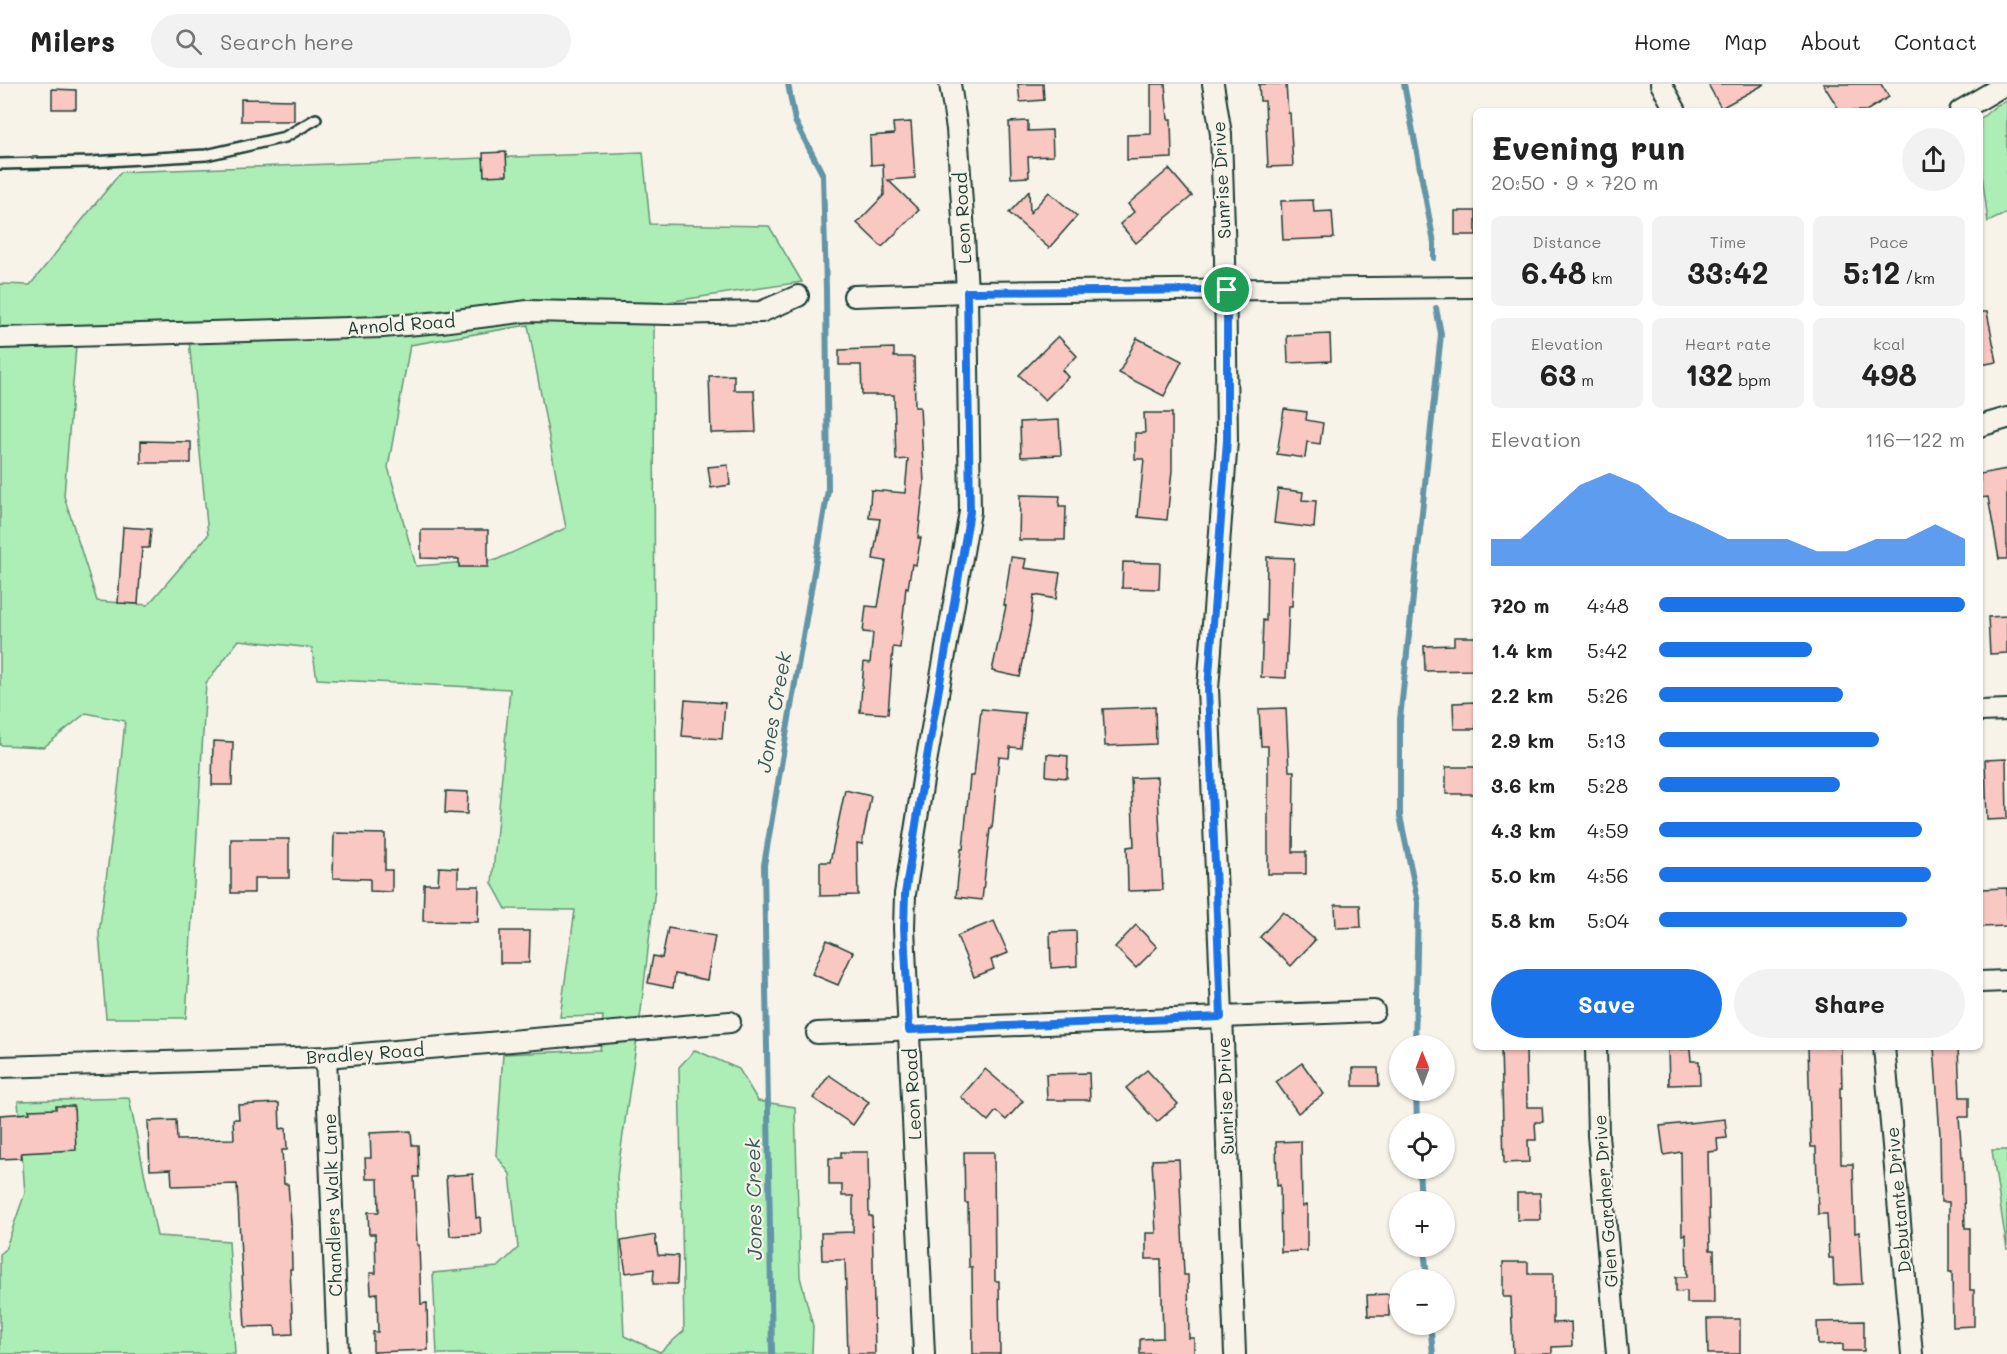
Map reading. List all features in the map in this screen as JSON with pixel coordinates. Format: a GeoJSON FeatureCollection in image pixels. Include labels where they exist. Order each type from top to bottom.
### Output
{"type":"FeatureCollection","features":[{"type":"Feature","properties":{"kind":"street","name":"Leon Road"},"geometry":{"type":"LineString","coordinates":[[924,1354],[904,928],[905,894],[970,512],[967,292],[957,129],[950,84]]}},
{"type":"Feature","properties":{"kind":"street","name":"Sunrise Drive"},"geometry":{"type":"LineString","coordinates":[[1213,84],[1221,134],[1227,290],[1227,440],[1208,689],[1235,1354]]}},
{"type":"Feature","properties":{"kind":"street"},"geometry":{"type":"LineString","coordinates":[[1661,84],[1674,108]]}},
{"type":"Feature","properties":{"kind":"street"},"geometry":{"type":"LineString","coordinates":[[1965,108],[2006,84]]}},
{"type":"Feature","properties":{"kind":"street"},"geometry":{"type":"LineString","coordinates":[[854,296],[967,292],[1473,287]]}},
{"type":"Feature","properties":{"kind":"street","name":"Arnold Road"},"geometry":{"type":"LineString","coordinates":[[0,338],[382,327],[528,311],[669,314],[761,312],[798,296]]}},
{"type":"Feature","properties":{"kind":"street"},"geometry":{"type":"LineString","coordinates":[[1983,425],[2007,418]]}},
{"type":"Feature","properties":{"kind":"street"},"geometry":{"type":"LineString","coordinates":[[1983,711],[2007,710]]}},
{"type":"Feature","properties":{"kind":"street"},"geometry":{"type":"LineString","coordinates":[[1983,982],[2007,981]]}},
{"type":"Feature","properties":{"kind":"street"},"geometry":{"type":"LineString","coordinates":[[817,1032],[1374,1011]]}},
{"type":"Feature","properties":{"kind":"street","name":"Bradley Road"},"geometry":{"type":"LineString","coordinates":[[0,1067],[326,1057],[730,1022]]}},
{"type":"Feature","properties":{"kind":"street","name":"Glen Gardner Drive"},"geometry":{"type":"LineString","coordinates":[[1596,1050],[1598,1135],[1617,1354]]}},
{"type":"Feature","properties":{"kind":"street","name":"Debutante Drive"},"geometry":{"type":"LineString","coordinates":[[1884,1050],[1912,1354]]}},
{"type":"Feature","properties":{"kind":"street","name":"Chandlers Walk Lane"},"geometry":{"type":"LineString","coordinates":[[326,1057],[338,1354]]}},
{"type":"Feature","properties":{"kind":"lane"},"geometry":{"type":"LineString","coordinates":[[0,164],[91,162],[206,155],[285,137],[316,119]]}},
{"type":"Feature","properties":{"kind":"green space"},"geometry":{"type":"Polygon","coordinates":[[[2007,101],[2007,213],[1988,222],[1983,182],[1983,117],[1997,105],[2007,101]]]}},
{"type":"Feature","properties":{"kind":"green space"},"geometry":{"type":"Polygon","coordinates":[[[643,152],[650,224],[769,226],[802,282],[654,304],[655,888],[641,1011],[617,1176],[624,1336],[660,1352],[684,1331],[679,1067],[695,1050],[739,1069],[758,1101],[795,1107],[800,1277],[813,1326],[812,1354],[437,1354],[433,1273],[498,1267],[518,1248],[510,1174],[496,1155],[503,1054],[600,1050],[603,1016],[560,1017],[575,910],[506,909],[492,883],[510,689],[317,679],[312,648],[239,640],[206,683],[186,1018],[106,1018],[99,933],[125,721],[86,713],[44,747],[0,745],[0,284],[30,285],[121,172],[643,152]],[[528,325],[410,345],[388,467],[416,566],[496,560],[566,528],[528,325]],[[189,340],[76,346],[64,496],[97,601],[148,605],[208,535],[189,340]]]}},
{"type":"Feature","properties":{"kind":"green space"},"geometry":{"type":"Polygon","coordinates":[[[129,1098],[157,1236],[229,1241],[235,1354],[0,1354],[0,1254],[5,1250],[25,1193],[18,1101],[129,1098]]]}},
{"type":"Feature","properties":{"kind":"green space"},"geometry":{"type":"Polygon","coordinates":[[[1992,1150],[2007,1150],[2007,1250],[1992,1150]]]}},
{"type":"Feature","properties":{"kind":"building"},"geometry":{"type":"Polygon","coordinates":[[[1018,84],[1043,84],[1044,100],[1020,102],[1018,84]]]}},
{"type":"Feature","properties":{"kind":"building"},"geometry":{"type":"Polygon","coordinates":[[[1151,84],[1165,84],[1168,119],[1171,119],[1172,158],[1127,160],[1127,135],[1151,134],[1151,84]]]}},
{"type":"Feature","properties":{"kind":"building"},"geometry":{"type":"Polygon","coordinates":[[[1259,84],[1286,84],[1293,166],[1268,167],[1265,101],[1260,101],[1259,84]]]}},
{"type":"Feature","properties":{"kind":"building"},"geometry":{"type":"Polygon","coordinates":[[[1708,84],[1765,84],[1721,108],[1708,84]]]}},
{"type":"Feature","properties":{"kind":"building"},"geometry":{"type":"Polygon","coordinates":[[[1823,84],[1881,84],[1889,97],[1871,108],[1838,108],[1823,84]]]}},
{"type":"Feature","properties":{"kind":"building"},"geometry":{"type":"Polygon","coordinates":[[[52,89],[76,90],[76,109],[52,109],[52,89]]]}},
{"type":"Feature","properties":{"kind":"building"},"geometry":{"type":"Polygon","coordinates":[[[241,99],[294,100],[294,121],[241,121],[241,99]]]}},
{"type":"Feature","properties":{"kind":"building"},"geometry":{"type":"Polygon","coordinates":[[[1028,121],[1028,131],[1052,130],[1053,156],[1028,157],[1029,177],[1011,178],[1009,122],[1028,121]]]}},
{"type":"Feature","properties":{"kind":"building"},"geometry":{"type":"Polygon","coordinates":[[[911,122],[915,178],[888,180],[919,210],[882,247],[857,223],[884,195],[883,164],[871,165],[870,136],[894,134],[893,123],[911,122]]]}},
{"type":"Feature","properties":{"kind":"building"},"geometry":{"type":"Polygon","coordinates":[[[506,152],[507,175],[484,176],[483,153],[506,152]]]}},
{"type":"Feature","properties":{"kind":"building"},"geometry":{"type":"Polygon","coordinates":[[[1169,169],[1192,196],[1136,243],[1120,224],[1134,212],[1128,204],[1169,169]]]}},
{"type":"Feature","properties":{"kind":"building"},"geometry":{"type":"Polygon","coordinates":[[[1029,191],[1030,213],[1049,192],[1077,216],[1049,248],[1009,213],[1029,191]]]}},
{"type":"Feature","properties":{"kind":"building"},"geometry":{"type":"Polygon","coordinates":[[[1313,200],[1314,212],[1332,211],[1334,238],[1283,240],[1281,201],[1313,200]]]}},
{"type":"Feature","properties":{"kind":"building"},"geometry":{"type":"Polygon","coordinates":[[[1455,211],[1473,211],[1473,235],[1455,235],[1455,211]]]}},
{"type":"Feature","properties":{"kind":"building"},"geometry":{"type":"Polygon","coordinates":[[[1983,312],[1987,312],[1997,362],[1983,364],[1983,312]]]}},
{"type":"Feature","properties":{"kind":"building"},"geometry":{"type":"Polygon","coordinates":[[[1330,334],[1331,361],[1288,363],[1287,336],[1330,334]]]}},
{"type":"Feature","properties":{"kind":"building"},"geometry":{"type":"Polygon","coordinates":[[[1058,336],[1077,356],[1062,370],[1068,377],[1045,400],[1019,375],[1058,336]]]}},
{"type":"Feature","properties":{"kind":"building"},"geometry":{"type":"Polygon","coordinates":[[[1137,338],[1182,361],[1164,396],[1119,373],[1137,338]]]}},
{"type":"Feature","properties":{"kind":"building"},"geometry":{"type":"Polygon","coordinates":[[[894,348],[894,357],[914,357],[915,407],[920,407],[924,483],[918,538],[921,538],[916,565],[912,564],[908,588],[906,587],[900,648],[893,647],[888,714],[860,712],[864,662],[870,663],[873,633],[863,632],[866,606],[878,607],[886,561],[873,559],[880,519],[869,518],[871,490],[905,493],[908,459],[896,460],[894,395],[862,395],[861,365],[839,365],[839,350],[894,348]]]}},
{"type":"Feature","properties":{"kind":"building"},"geometry":{"type":"Polygon","coordinates":[[[734,375],[734,390],[754,390],[756,432],[711,433],[709,376],[734,375]]]}},
{"type":"Feature","properties":{"kind":"building"},"geometry":{"type":"Polygon","coordinates":[[[1284,409],[1307,412],[1306,420],[1323,423],[1320,444],[1307,442],[1305,458],[1277,454],[1284,409]]]}},
{"type":"Feature","properties":{"kind":"building"},"geometry":{"type":"Polygon","coordinates":[[[1144,413],[1172,413],[1172,470],[1167,520],[1138,517],[1144,459],[1135,459],[1135,433],[1145,433],[1144,413]]]}},
{"type":"Feature","properties":{"kind":"building"},"geometry":{"type":"Polygon","coordinates":[[[1059,420],[1061,455],[1021,457],[1020,422],[1059,420]]]}},
{"type":"Feature","properties":{"kind":"building"},"geometry":{"type":"Polygon","coordinates":[[[141,441],[191,442],[191,463],[141,463],[141,441]]]}},
{"type":"Feature","properties":{"kind":"building"},"geometry":{"type":"Polygon","coordinates":[[[728,465],[730,485],[711,488],[708,467],[728,465]]]}},
{"type":"Feature","properties":{"kind":"building"},"geometry":{"type":"Polygon","coordinates":[[[2007,469],[2007,559],[1999,559],[1988,497],[1983,498],[1983,473],[2007,469]]]}},
{"type":"Feature","properties":{"kind":"building"},"geometry":{"type":"Polygon","coordinates":[[[1278,489],[1303,492],[1302,500],[1316,501],[1314,528],[1274,523],[1278,489]]]}},
{"type":"Feature","properties":{"kind":"building"},"geometry":{"type":"Polygon","coordinates":[[[1020,495],[1060,496],[1059,506],[1066,506],[1065,540],[1019,540],[1020,495]]]}},
{"type":"Feature","properties":{"kind":"building"},"geometry":{"type":"Polygon","coordinates":[[[123,527],[151,529],[149,548],[142,548],[138,604],[118,603],[123,527]]]}},
{"type":"Feature","properties":{"kind":"building"},"geometry":{"type":"Polygon","coordinates":[[[421,530],[488,530],[488,567],[459,567],[459,559],[421,558],[421,530]]]}},
{"type":"Feature","properties":{"kind":"building"},"geometry":{"type":"Polygon","coordinates":[[[1011,557],[1026,559],[1024,568],[1060,573],[1056,599],[1034,595],[1020,677],[992,671],[1006,606],[1004,605],[1011,557]]]}},
{"type":"Feature","properties":{"kind":"building"},"geometry":{"type":"Polygon","coordinates":[[[1267,557],[1294,558],[1286,678],[1261,677],[1263,620],[1266,621],[1267,557]]]}},
{"type":"Feature","properties":{"kind":"building"},"geometry":{"type":"Polygon","coordinates":[[[1123,562],[1160,563],[1159,589],[1122,588],[1123,562]]]}},
{"type":"Feature","properties":{"kind":"building"},"geometry":{"type":"Polygon","coordinates":[[[2007,616],[2007,653],[1990,654],[1988,617],[2007,616]]]}},
{"type":"Feature","properties":{"kind":"building"},"geometry":{"type":"Polygon","coordinates":[[[1454,637],[1473,637],[1473,670],[1425,671],[1424,646],[1454,645],[1454,637]]]}},
{"type":"Feature","properties":{"kind":"building"},"geometry":{"type":"Polygon","coordinates":[[[685,700],[725,703],[722,739],[682,736],[685,700]]]}},
{"type":"Feature","properties":{"kind":"building"},"geometry":{"type":"Polygon","coordinates":[[[1473,702],[1473,729],[1454,729],[1453,703],[1473,702]]]}},
{"type":"Feature","properties":{"kind":"building"},"geometry":{"type":"Polygon","coordinates":[[[1155,707],[1156,744],[1105,746],[1103,709],[1155,707]]]}},
{"type":"Feature","properties":{"kind":"building"},"geometry":{"type":"Polygon","coordinates":[[[1286,708],[1289,771],[1294,771],[1293,852],[1306,852],[1306,874],[1268,874],[1268,746],[1261,746],[1259,709],[1286,708]]]}},
{"type":"Feature","properties":{"kind":"building"},"geometry":{"type":"Polygon","coordinates":[[[981,709],[1025,713],[1021,748],[1010,747],[1009,758],[999,757],[982,900],[956,897],[970,776],[974,776],[981,709]]]}},
{"type":"Feature","properties":{"kind":"building"},"geometry":{"type":"Polygon","coordinates":[[[213,741],[233,742],[232,785],[212,785],[213,741]]]}},
{"type":"Feature","properties":{"kind":"building"},"geometry":{"type":"Polygon","coordinates":[[[1047,754],[1068,756],[1067,778],[1046,776],[1047,754]]]}},
{"type":"Feature","properties":{"kind":"building"},"geometry":{"type":"Polygon","coordinates":[[[2006,759],[2007,819],[1987,820],[1985,760],[2006,759]]]}},
{"type":"Feature","properties":{"kind":"building"},"geometry":{"type":"Polygon","coordinates":[[[1446,767],[1473,767],[1473,794],[1446,794],[1446,767]]]}},
{"type":"Feature","properties":{"kind":"building"},"geometry":{"type":"Polygon","coordinates":[[[1157,777],[1163,890],[1128,891],[1127,847],[1134,846],[1131,778],[1157,777]]]}},
{"type":"Feature","properties":{"kind":"building"},"geometry":{"type":"Polygon","coordinates":[[[845,790],[871,796],[862,844],[857,843],[858,895],[820,896],[820,862],[830,862],[845,790]]]}},
{"type":"Feature","properties":{"kind":"building"},"geometry":{"type":"Polygon","coordinates":[[[446,791],[468,792],[467,814],[445,813],[446,791]]]}},
{"type":"Feature","properties":{"kind":"building"},"geometry":{"type":"Polygon","coordinates":[[[334,833],[385,834],[385,870],[392,870],[392,892],[370,891],[370,879],[333,878],[334,833]]]}},
{"type":"Feature","properties":{"kind":"building"},"geometry":{"type":"Polygon","coordinates":[[[231,839],[289,839],[289,878],[254,878],[254,893],[231,893],[231,839]]]}},
{"type":"Feature","properties":{"kind":"building"},"geometry":{"type":"Polygon","coordinates":[[[439,867],[458,868],[458,886],[479,886],[478,922],[423,921],[424,884],[438,884],[439,867]]]}},
{"type":"Feature","properties":{"kind":"building"},"geometry":{"type":"Polygon","coordinates":[[[2007,888],[2007,926],[1983,927],[1983,889],[2007,888]]]}},
{"type":"Feature","properties":{"kind":"building"},"geometry":{"type":"Polygon","coordinates":[[[1335,905],[1360,905],[1361,927],[1336,928],[1335,905]]]}},
{"type":"Feature","properties":{"kind":"building"},"geometry":{"type":"Polygon","coordinates":[[[1283,912],[1315,940],[1291,966],[1260,937],[1283,912]]]}},
{"type":"Feature","properties":{"kind":"building"},"geometry":{"type":"Polygon","coordinates":[[[994,921],[1008,953],[991,960],[994,969],[974,977],[957,936],[994,921]]]}},
{"type":"Feature","properties":{"kind":"building"},"geometry":{"type":"Polygon","coordinates":[[[1136,925],[1157,947],[1136,968],[1115,947],[1136,925]]]}},
{"type":"Feature","properties":{"kind":"building"},"geometry":{"type":"Polygon","coordinates":[[[668,928],[715,936],[707,980],[675,974],[673,988],[648,983],[653,956],[662,958],[668,928]]]}},
{"type":"Feature","properties":{"kind":"building"},"geometry":{"type":"Polygon","coordinates":[[[500,931],[530,931],[529,963],[500,963],[500,931]]]}},
{"type":"Feature","properties":{"kind":"building"},"geometry":{"type":"Polygon","coordinates":[[[1076,931],[1077,966],[1051,968],[1050,932],[1076,931]]]}},
{"type":"Feature","properties":{"kind":"building"},"geometry":{"type":"Polygon","coordinates":[[[827,940],[853,952],[838,985],[812,974],[827,940]]]}},
{"type":"Feature","properties":{"kind":"building"},"geometry":{"type":"Polygon","coordinates":[[[1501,1050],[1526,1050],[1527,1107],[1542,1107],[1543,1122],[1535,1122],[1536,1140],[1528,1140],[1529,1162],[1504,1163],[1501,1050]]]}},
{"type":"Feature","properties":{"kind":"building"},"geometry":{"type":"Polygon","coordinates":[[[1668,1050],[1690,1050],[1691,1061],[1699,1061],[1700,1084],[1669,1085],[1668,1050]]]}},
{"type":"Feature","properties":{"kind":"building"},"geometry":{"type":"Polygon","coordinates":[[[1808,1050],[1841,1050],[1841,1164],[1853,1164],[1855,1233],[1859,1232],[1862,1284],[1834,1285],[1833,1258],[1829,1258],[1827,1214],[1818,1214],[1816,1147],[1811,1147],[1808,1050]]]}},
{"type":"Feature","properties":{"kind":"building"},"geometry":{"type":"Polygon","coordinates":[[[1934,1050],[1958,1050],[1960,1097],[1969,1097],[1969,1117],[1959,1117],[1963,1157],[1965,1228],[1970,1228],[1970,1290],[1974,1290],[1974,1326],[1953,1327],[1952,1272],[1949,1272],[1949,1202],[1941,1202],[1940,1135],[1934,1050]]]}},
{"type":"Feature","properties":{"kind":"building"},"geometry":{"type":"Polygon","coordinates":[[[1302,1063],[1324,1094],[1298,1113],[1276,1082],[1302,1063]]]}},
{"type":"Feature","properties":{"kind":"building"},"geometry":{"type":"Polygon","coordinates":[[[1353,1068],[1378,1068],[1379,1086],[1353,1086],[1353,1068]]]}},
{"type":"Feature","properties":{"kind":"building"},"geometry":{"type":"Polygon","coordinates":[[[985,1069],[1023,1101],[1006,1120],[996,1111],[988,1121],[961,1097],[985,1069]]]}},
{"type":"Feature","properties":{"kind":"building"},"geometry":{"type":"Polygon","coordinates":[[[1147,1070],[1178,1104],[1157,1122],[1126,1088],[1147,1070]]]}},
{"type":"Feature","properties":{"kind":"building"},"geometry":{"type":"Polygon","coordinates":[[[1089,1073],[1090,1100],[1047,1100],[1046,1074],[1089,1073]]]}},
{"type":"Feature","properties":{"kind":"building"},"geometry":{"type":"Polygon","coordinates":[[[829,1075],[869,1102],[853,1125],[813,1098],[829,1075]]]}},
{"type":"Feature","properties":{"kind":"building"},"geometry":{"type":"Polygon","coordinates":[[[279,1103],[280,1129],[286,1128],[287,1150],[282,1150],[284,1184],[288,1184],[291,1222],[292,1269],[290,1269],[293,1334],[276,1335],[275,1326],[245,1327],[237,1184],[172,1186],[171,1169],[150,1170],[148,1121],[176,1120],[177,1140],[234,1139],[233,1119],[239,1119],[238,1105],[279,1103]]]}},
{"type":"Feature","properties":{"kind":"building"},"geometry":{"type":"Polygon","coordinates":[[[56,1106],[74,1106],[76,1150],[21,1153],[22,1158],[0,1159],[0,1115],[30,1113],[29,1110],[56,1109],[56,1106]]]}},
{"type":"Feature","properties":{"kind":"building"},"geometry":{"type":"Polygon","coordinates":[[[1725,1119],[1727,1138],[1717,1139],[1718,1151],[1708,1152],[1710,1250],[1714,1250],[1715,1303],[1687,1303],[1687,1291],[1676,1292],[1676,1277],[1687,1277],[1686,1234],[1682,1235],[1681,1152],[1664,1155],[1660,1126],[1725,1119]]]}},
{"type":"Feature","properties":{"kind":"building"},"geometry":{"type":"Polygon","coordinates":[[[411,1131],[412,1145],[418,1145],[419,1177],[414,1177],[417,1245],[419,1245],[421,1304],[427,1303],[428,1350],[373,1352],[373,1332],[378,1332],[377,1293],[371,1294],[370,1273],[376,1273],[375,1234],[369,1234],[368,1212],[379,1212],[378,1179],[366,1179],[365,1158],[371,1158],[370,1133],[411,1131]]]}},
{"type":"Feature","properties":{"kind":"building"},"geometry":{"type":"Polygon","coordinates":[[[1301,1141],[1302,1206],[1307,1205],[1307,1251],[1281,1252],[1280,1185],[1277,1186],[1276,1142],[1301,1141]]]}},
{"type":"Feature","properties":{"kind":"building"},"geometry":{"type":"Polygon","coordinates":[[[841,1152],[868,1152],[875,1354],[848,1354],[845,1260],[822,1260],[821,1233],[853,1232],[853,1196],[842,1196],[842,1185],[829,1185],[829,1158],[841,1158],[841,1152]]]}},
{"type":"Feature","properties":{"kind":"building"},"geometry":{"type":"Polygon","coordinates":[[[964,1152],[994,1152],[995,1281],[999,1281],[1000,1354],[973,1354],[972,1267],[969,1267],[964,1152]]]}},
{"type":"Feature","properties":{"kind":"building"},"geometry":{"type":"Polygon","coordinates":[[[1179,1159],[1184,1275],[1188,1275],[1189,1338],[1194,1338],[1194,1354],[1140,1354],[1140,1339],[1163,1338],[1161,1259],[1146,1259],[1146,1233],[1156,1233],[1152,1160],[1179,1159]]]}},
{"type":"Feature","properties":{"kind":"building"},"geometry":{"type":"Polygon","coordinates":[[[473,1174],[476,1218],[480,1217],[481,1234],[450,1236],[446,1176],[473,1174]]]}},
{"type":"Feature","properties":{"kind":"building"},"geometry":{"type":"Polygon","coordinates":[[[1517,1193],[1540,1193],[1541,1220],[1517,1220],[1517,1193]]]}},
{"type":"Feature","properties":{"kind":"building"},"geometry":{"type":"Polygon","coordinates":[[[655,1235],[658,1255],[678,1256],[677,1284],[653,1284],[654,1269],[626,1273],[621,1241],[655,1235]]]}},
{"type":"Feature","properties":{"kind":"building"},"geometry":{"type":"Polygon","coordinates":[[[1503,1262],[1528,1262],[1528,1274],[1553,1274],[1553,1323],[1571,1322],[1572,1346],[1552,1347],[1552,1354],[1513,1354],[1511,1297],[1503,1297],[1503,1262]]]}},
{"type":"Feature","properties":{"kind":"building"},"geometry":{"type":"Polygon","coordinates":[[[1389,1294],[1389,1316],[1368,1316],[1367,1295],[1389,1294]]]}},
{"type":"Feature","properties":{"kind":"building"},"geometry":{"type":"Polygon","coordinates":[[[1707,1319],[1740,1319],[1740,1354],[1708,1354],[1707,1319]]]}},
{"type":"Feature","properties":{"kind":"building"},"geometry":{"type":"Polygon","coordinates":[[[1864,1321],[1864,1351],[1843,1351],[1843,1344],[1818,1345],[1817,1322],[1864,1321]]]}},
{"type":"Feature","properties":{"kind":"waterway","name":"Jones Creek"},"geometry":{"type":"LineString","coordinates":[[772,1354],[764,865],[828,490],[823,175],[795,121],[788,84]]}},
{"type":"Feature","properties":{"kind":"waterway"},"geometry":{"type":"LineString","coordinates":[[1404,84],[1434,243],[1434,258]]}},
{"type":"Feature","properties":{"kind":"waterway"},"geometry":{"type":"LineString","coordinates":[[1415,1035],[1418,902],[1400,816],[1400,719],[1441,334],[1436,308]]}},
{"type":"Feature","properties":{"kind":"waterway"},"geometry":{"type":"LineString","coordinates":[[1416,1101],[1417,1113]]}},
{"type":"Feature","properties":{"kind":"waterway"},"geometry":{"type":"LineString","coordinates":[[1420,1179],[1420,1191]]}},
{"type":"Feature","properties":{"kind":"waterway"},"geometry":{"type":"LineString","coordinates":[[1425,1257],[1426,1269]]}},
{"type":"Feature","properties":{"kind":"waterway"},"geometry":{"type":"LineString","coordinates":[[1431,1335],[1433,1354]]}},
{"type":"Feature","properties":{"kind":"route"},"geometry":{"type":"LineString","coordinates":[[1227,290],[1227,440],[1208,689],[1221,1017],[909,1030],[904,928],[905,894],[970,512],[967,292],[1227,290]]}}]}
